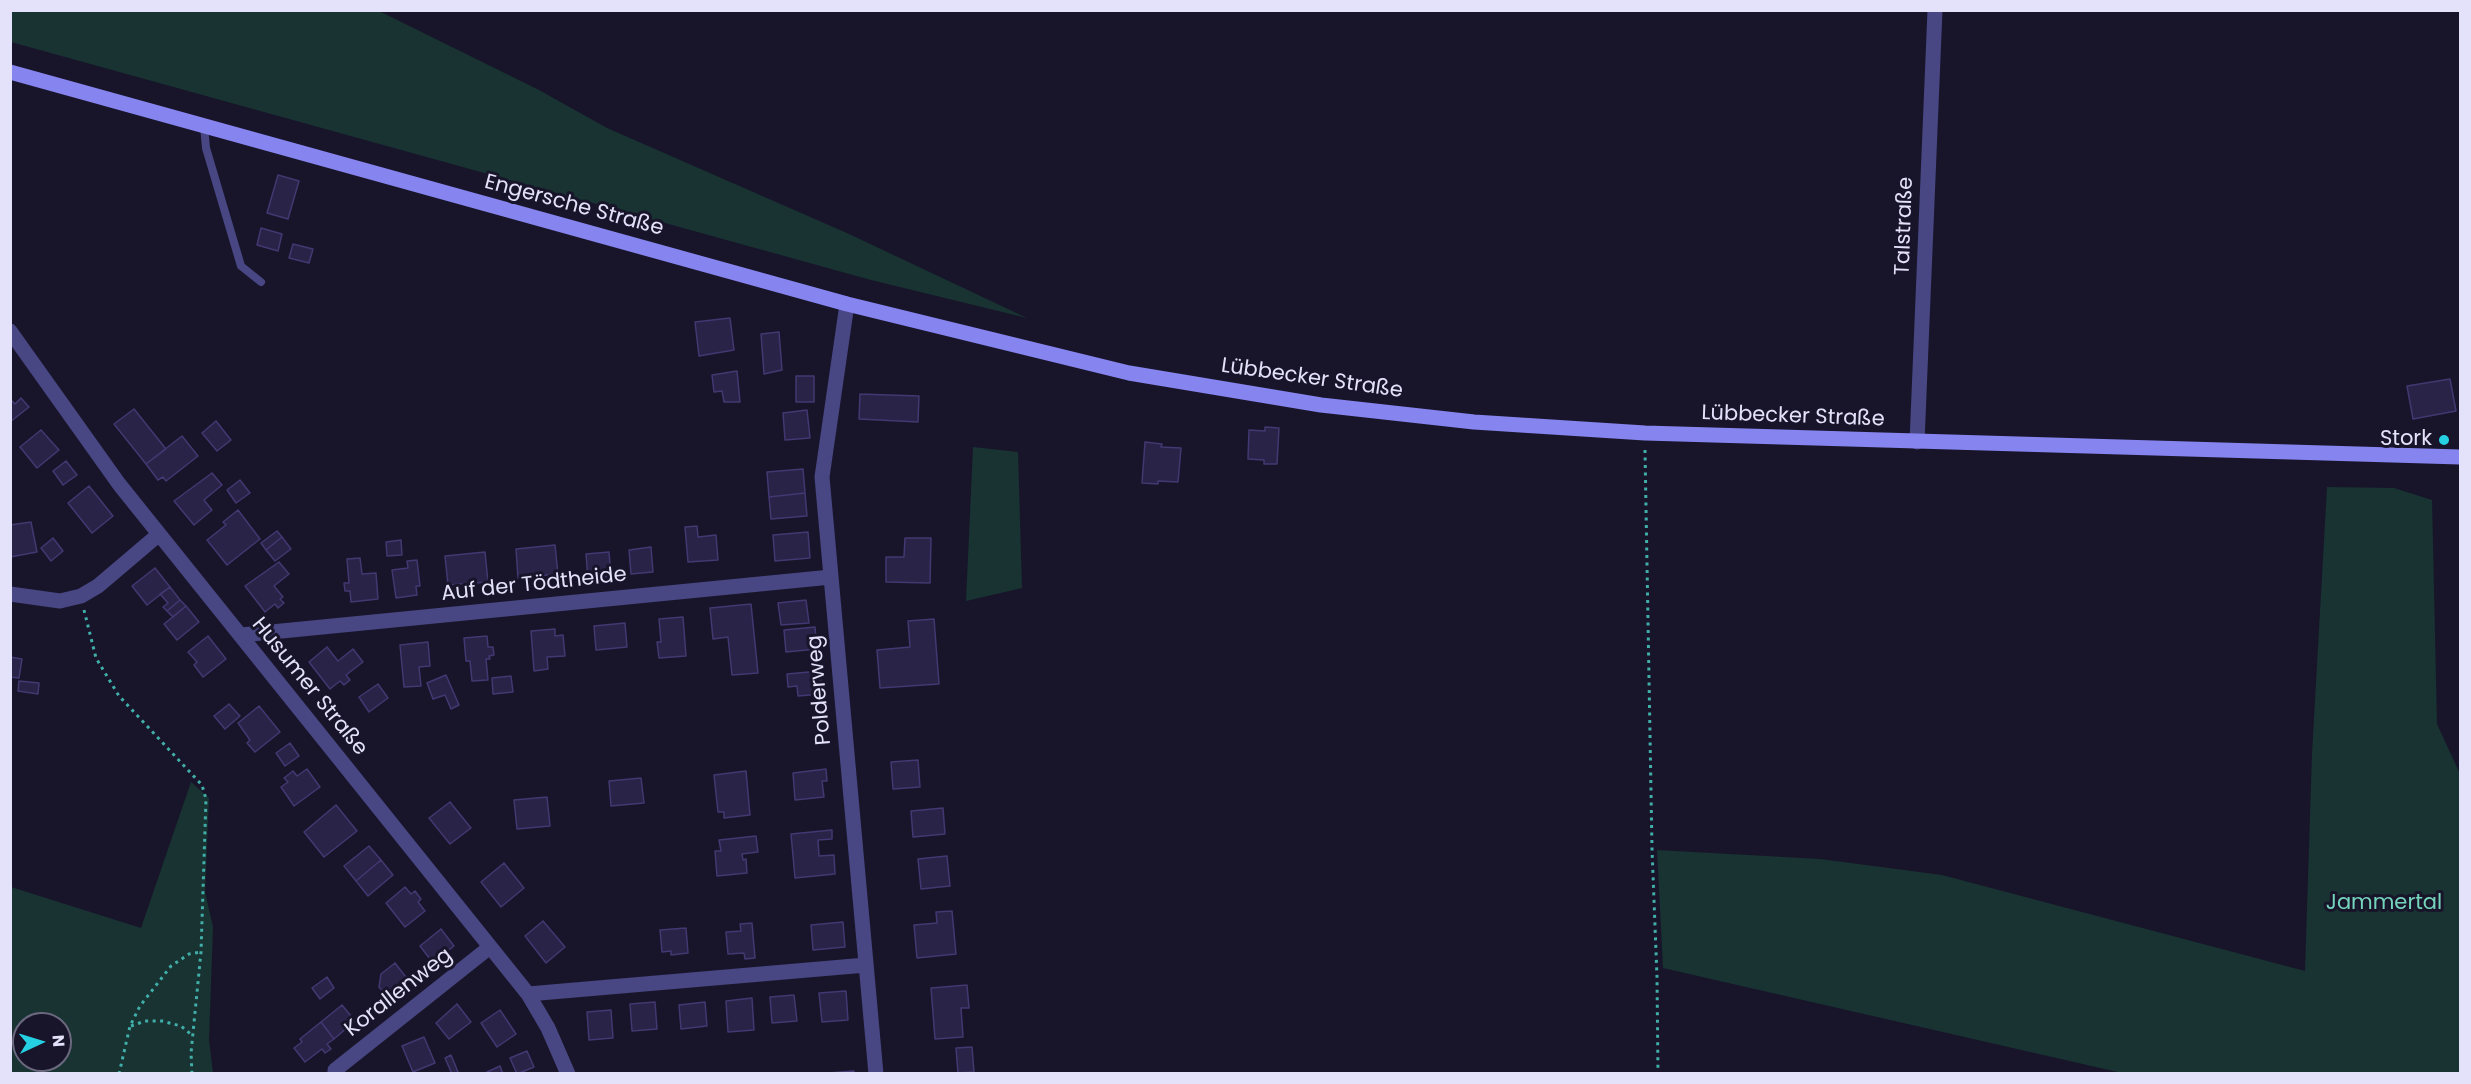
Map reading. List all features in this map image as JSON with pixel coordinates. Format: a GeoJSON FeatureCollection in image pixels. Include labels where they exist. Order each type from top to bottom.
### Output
{"type":"FeatureCollection","features":[{"type":"Feature","properties":{"kind":"main road","name":"Engersche Straße"},"geometry":{"type":"LineString","coordinates":[[10,72],[847,304],[1129,372]]}},
{"type":"Feature","properties":{"kind":"main road","name":"Lübbecker Straße"},"geometry":{"type":"LineString","coordinates":[[1129,372],[1321,405],[1474,422],[1645,433],[2460,457]]}},
{"type":"Feature","properties":{"kind":"street","name":"Talstraße"},"geometry":{"type":"LineString","coordinates":[[1917,442],[1935,10]]}},
{"type":"Feature","properties":{"kind":"street","name":"Polderweg"},"geometry":{"type":"LineString","coordinates":[[847,304],[822,477],[876,1074]]}},
{"type":"Feature","properties":{"kind":"street","name":"Husumer Straße"},"geometry":{"type":"LineString","coordinates":[[10,331],[75,425],[158,535],[241,635],[528,994],[548,1028],[568,1074]]}},
{"type":"Feature","properties":{"kind":"street"},"geometry":{"type":"LineString","coordinates":[[10,594],[60,601],[81,596],[98,586],[158,535]]}},
{"type":"Feature","properties":{"kind":"street","name":"Auf der Tödtheide"},"geometry":{"type":"LineString","coordinates":[[241,635],[831,577]]}},
{"type":"Feature","properties":{"kind":"street","name":"Korallenweg"},"geometry":{"type":"LineString","coordinates":[[335,1074],[335,1070],[490,947]]}},
{"type":"Feature","properties":{"kind":"street"},"geometry":{"type":"LineString","coordinates":[[528,994],[866,965]]}},
{"type":"Feature","properties":{"kind":"lane"},"geometry":{"type":"LineString","coordinates":[[204,126],[206,148],[241,266],[261,282]]}},
{"type":"Feature","properties":{"kind":"path"},"geometry":{"type":"LineString","coordinates":[[1645,433],[1658,1074]]}},
{"type":"Feature","properties":{"kind":"path"},"geometry":{"type":"LineString","coordinates":[[81,596],[96,658],[119,696],[202,785],[206,799],[201,952],[192,1074]]}},
{"type":"Feature","properties":{"kind":"path"},"geometry":{"type":"LineString","coordinates":[[119,1074],[130,1026],[140,1006],[171,966],[189,954],[201,952]]}},
{"type":"Feature","properties":{"kind":"path"},"geometry":{"type":"LineString","coordinates":[[130,1026],[146,1021],[162,1021],[181,1026],[193,1036]]}},
{"type":"Feature","properties":{"kind":"green space"},"geometry":{"type":"Polygon","coordinates":[[[10,11],[379,11],[539,90],[607,128],[849,234],[1027,318],[871,280],[11,42],[10,11]]]}},
{"type":"Feature","properties":{"kind":"green space"},"geometry":{"type":"Polygon","coordinates":[[[973,447],[1018,452],[1022,588],[966,601],[973,447]]]}},
{"type":"Feature","properties":{"kind":"green space","name":"Jammertal"},"geometry":{"type":"Polygon","coordinates":[[[2327,487],[2394,488],[2432,500],[2437,724],[2460,774],[2460,1073],[2122,1073],[1663,968],[1657,850],[1820,859],[1942,875],[2305,971],[2312,754],[2327,487]]]}},
{"type":"Feature","properties":{"kind":"green space"},"geometry":{"type":"Polygon","coordinates":[[[191,782],[209,798],[205,892],[213,927],[209,1040],[213,1073],[11,1073],[11,887],[141,928],[191,782]]]}},
{"type":"Feature","properties":{"kind":"building"},"geometry":{"type":"Polygon","coordinates":[[[278,175],[299,181],[288,219],[267,213],[278,175]]]}},
{"type":"Feature","properties":{"kind":"building"},"geometry":{"type":"Polygon","coordinates":[[[261,228],[282,234],[278,251],[257,245],[261,228]]]}},
{"type":"Feature","properties":{"kind":"building"},"geometry":{"type":"Polygon","coordinates":[[[293,244],[313,249],[309,263],[289,258],[293,244]]]}},
{"type":"Feature","properties":{"kind":"building"},"geometry":{"type":"Polygon","coordinates":[[[730,318],[734,350],[699,356],[695,322],[730,318]]]}},
{"type":"Feature","properties":{"kind":"building"},"geometry":{"type":"Polygon","coordinates":[[[779,332],[782,370],[764,374],[761,334],[779,332]]]}},
{"type":"Feature","properties":{"kind":"building"},"geometry":{"type":"Polygon","coordinates":[[[737,371],[740,402],[724,402],[722,391],[714,392],[712,375],[737,371]]]}},
{"type":"Feature","properties":{"kind":"building"},"geometry":{"type":"Polygon","coordinates":[[[796,376],[814,376],[814,402],[796,402],[796,376]]]}},
{"type":"Feature","properties":{"kind":"building"},"geometry":{"type":"Polygon","coordinates":[[[2450,379],[2456,411],[2413,419],[2407,386],[2450,379]]]}},
{"type":"Feature","properties":{"kind":"building"},"geometry":{"type":"Polygon","coordinates":[[[860,394],[919,396],[918,422],[859,419],[860,394]]]}},
{"type":"Feature","properties":{"kind":"building"},"geometry":{"type":"Polygon","coordinates":[[[21,398],[29,407],[10,422],[10,399],[15,404],[21,398]]]}},
{"type":"Feature","properties":{"kind":"building"},"geometry":{"type":"Polygon","coordinates":[[[134,409],[166,449],[146,464],[114,424],[134,409]]]}},
{"type":"Feature","properties":{"kind":"building"},"geometry":{"type":"Polygon","coordinates":[[[807,410],[810,438],[785,440],[783,413],[807,410]]]}},
{"type":"Feature","properties":{"kind":"building"},"geometry":{"type":"Polygon","coordinates":[[[216,421],[231,440],[217,451],[202,433],[216,421]]]}},
{"type":"Feature","properties":{"kind":"building"},"geometry":{"type":"Polygon","coordinates":[[[1265,427],[1279,428],[1277,464],[1264,464],[1264,460],[1248,459],[1249,430],[1265,431],[1265,427]]]}},
{"type":"Feature","properties":{"kind":"building"},"geometry":{"type":"Polygon","coordinates":[[[41,430],[59,450],[37,468],[20,447],[41,430]]]}},
{"type":"Feature","properties":{"kind":"building"},"geometry":{"type":"Polygon","coordinates":[[[182,436],[198,456],[166,481],[163,477],[158,480],[146,464],[182,436]]]}},
{"type":"Feature","properties":{"kind":"building"},"geometry":{"type":"Polygon","coordinates":[[[1145,442],[1162,444],[1161,447],[1181,448],[1178,482],[1142,483],[1145,442]]]}},
{"type":"Feature","properties":{"kind":"building"},"geometry":{"type":"Polygon","coordinates":[[[66,461],[77,475],[63,485],[53,471],[66,461]]]}},
{"type":"Feature","properties":{"kind":"building"},"geometry":{"type":"Polygon","coordinates":[[[803,469],[805,493],[769,497],[767,472],[803,469]]]}},
{"type":"Feature","properties":{"kind":"building"},"geometry":{"type":"Polygon","coordinates":[[[212,473],[222,485],[204,500],[212,510],[194,525],[174,501],[212,473]]]}},
{"type":"Feature","properties":{"kind":"building"},"geometry":{"type":"Polygon","coordinates":[[[240,480],[250,493],[236,503],[227,490],[240,480]]]}},
{"type":"Feature","properties":{"kind":"building"},"geometry":{"type":"Polygon","coordinates":[[[89,486],[113,516],[92,533],[68,503],[89,486]]]}},
{"type":"Feature","properties":{"kind":"building"},"geometry":{"type":"Polygon","coordinates":[[[805,493],[807,516],[771,519],[769,497],[805,493]]]}},
{"type":"Feature","properties":{"kind":"building"},"geometry":{"type":"Polygon","coordinates":[[[238,510],[260,539],[227,565],[207,540],[226,525],[223,522],[238,510]]]}},
{"type":"Feature","properties":{"kind":"building"},"geometry":{"type":"Polygon","coordinates":[[[31,522],[37,552],[10,557],[10,525],[31,522]]]}},
{"type":"Feature","properties":{"kind":"building"},"geometry":{"type":"Polygon","coordinates":[[[697,526],[698,537],[716,535],[718,560],[688,562],[685,527],[697,526]]]}},
{"type":"Feature","properties":{"kind":"building"},"geometry":{"type":"Polygon","coordinates":[[[277,531],[282,537],[266,550],[261,543],[277,531]]]}},
{"type":"Feature","properties":{"kind":"building"},"geometry":{"type":"Polygon","coordinates":[[[808,532],[810,558],[775,561],[773,535],[808,532]]]}},
{"type":"Feature","properties":{"kind":"building"},"geometry":{"type":"Polygon","coordinates":[[[282,537],[291,549],[275,561],[266,550],[282,537]]]}},
{"type":"Feature","properties":{"kind":"building"},"geometry":{"type":"Polygon","coordinates":[[[53,538],[63,551],[51,561],[41,548],[53,538]]]}},
{"type":"Feature","properties":{"kind":"building"},"geometry":{"type":"Polygon","coordinates":[[[905,538],[931,538],[930,583],[886,582],[886,557],[904,557],[905,538]]]}},
{"type":"Feature","properties":{"kind":"building"},"geometry":{"type":"Polygon","coordinates":[[[401,540],[402,555],[387,556],[386,542],[401,540]]]}},
{"type":"Feature","properties":{"kind":"building"},"geometry":{"type":"Polygon","coordinates":[[[555,545],[558,574],[518,578],[516,549],[555,545]]]}},
{"type":"Feature","properties":{"kind":"building"},"geometry":{"type":"Polygon","coordinates":[[[651,547],[653,572],[631,574],[629,550],[651,547]]]}},
{"type":"Feature","properties":{"kind":"building"},"geometry":{"type":"Polygon","coordinates":[[[485,552],[488,582],[448,585],[445,556],[485,552]]]}},
{"type":"Feature","properties":{"kind":"building"},"geometry":{"type":"Polygon","coordinates":[[[609,552],[611,576],[588,579],[586,554],[609,552]]]}},
{"type":"Feature","properties":{"kind":"building"},"geometry":{"type":"Polygon","coordinates":[[[360,558],[362,574],[376,573],[378,599],[351,602],[350,591],[345,591],[344,583],[349,583],[347,559],[360,558]]]}},
{"type":"Feature","properties":{"kind":"building"},"geometry":{"type":"Polygon","coordinates":[[[417,560],[420,586],[416,586],[417,595],[396,598],[392,570],[408,568],[407,561],[417,560]]]}},
{"type":"Feature","properties":{"kind":"building"},"geometry":{"type":"Polygon","coordinates":[[[279,562],[289,574],[274,586],[283,597],[280,599],[284,603],[278,608],[275,604],[265,612],[245,586],[279,562]]]}},
{"type":"Feature","properties":{"kind":"building"},"geometry":{"type":"Polygon","coordinates":[[[155,568],[170,587],[147,605],[132,586],[155,568]]]}},
{"type":"Feature","properties":{"kind":"building"},"geometry":{"type":"Polygon","coordinates":[[[170,587],[180,600],[167,611],[163,607],[168,603],[160,594],[170,587]]]}},
{"type":"Feature","properties":{"kind":"building"},"geometry":{"type":"Polygon","coordinates":[[[180,600],[186,606],[173,617],[167,611],[180,600]]]}},
{"type":"Feature","properties":{"kind":"building"},"geometry":{"type":"Polygon","coordinates":[[[806,600],[809,623],[781,625],[778,603],[806,600]]]}},
{"type":"Feature","properties":{"kind":"building"},"geometry":{"type":"Polygon","coordinates":[[[751,604],[758,673],[732,675],[728,637],[713,639],[710,608],[751,604]]]}},
{"type":"Feature","properties":{"kind":"building"},"geometry":{"type":"Polygon","coordinates":[[[186,606],[199,622],[177,640],[164,624],[186,606]]]}},
{"type":"Feature","properties":{"kind":"building"},"geometry":{"type":"Polygon","coordinates":[[[683,617],[686,656],[659,658],[657,642],[661,642],[659,619],[683,617]]]}},
{"type":"Feature","properties":{"kind":"building"},"geometry":{"type":"Polygon","coordinates":[[[934,619],[939,684],[880,688],[877,650],[910,647],[908,621],[934,619]]]}},
{"type":"Feature","properties":{"kind":"building"},"geometry":{"type":"Polygon","coordinates":[[[625,623],[627,647],[596,650],[594,626],[625,623]]]}},
{"type":"Feature","properties":{"kind":"building"},"geometry":{"type":"Polygon","coordinates":[[[815,627],[817,649],[786,652],[784,630],[815,627]]]}},
{"type":"Feature","properties":{"kind":"building"},"geometry":{"type":"Polygon","coordinates":[[[555,629],[555,636],[563,635],[565,656],[547,657],[548,669],[534,671],[531,631],[555,629]]]}},
{"type":"Feature","properties":{"kind":"building"},"geometry":{"type":"Polygon","coordinates":[[[208,636],[226,659],[203,677],[194,665],[197,662],[188,652],[208,636]]]}},
{"type":"Feature","properties":{"kind":"building"},"geometry":{"type":"Polygon","coordinates":[[[487,636],[488,647],[493,647],[494,655],[486,659],[488,680],[472,681],[470,661],[466,661],[464,638],[487,636]]]}},
{"type":"Feature","properties":{"kind":"building"},"geometry":{"type":"Polygon","coordinates":[[[428,642],[430,666],[419,667],[421,686],[404,687],[400,645],[428,642]]]}},
{"type":"Feature","properties":{"kind":"building"},"geometry":{"type":"Polygon","coordinates":[[[327,647],[338,661],[353,649],[363,662],[346,675],[350,680],[344,685],[340,681],[330,689],[309,662],[327,647]]]}},
{"type":"Feature","properties":{"kind":"building"},"geometry":{"type":"Polygon","coordinates":[[[10,657],[22,659],[19,678],[10,677],[10,657]]]}},
{"type":"Feature","properties":{"kind":"building"},"geometry":{"type":"Polygon","coordinates":[[[820,671],[822,694],[798,696],[797,686],[788,687],[787,674],[820,671]]]}},
{"type":"Feature","properties":{"kind":"building"},"geometry":{"type":"Polygon","coordinates":[[[446,675],[459,705],[451,709],[445,695],[433,699],[427,683],[446,675]]]}},
{"type":"Feature","properties":{"kind":"building"},"geometry":{"type":"Polygon","coordinates":[[[511,676],[513,692],[493,694],[492,678],[511,676]]]}},
{"type":"Feature","properties":{"kind":"building"},"geometry":{"type":"Polygon","coordinates":[[[19,681],[39,683],[38,694],[18,691],[19,681]]]}},
{"type":"Feature","properties":{"kind":"building"},"geometry":{"type":"Polygon","coordinates":[[[378,684],[388,698],[369,712],[359,697],[378,684]]]}},
{"type":"Feature","properties":{"kind":"building"},"geometry":{"type":"Polygon","coordinates":[[[229,704],[240,716],[225,729],[214,716],[229,704]]]}},
{"type":"Feature","properties":{"kind":"building"},"geometry":{"type":"Polygon","coordinates":[[[259,706],[280,732],[255,752],[247,743],[250,740],[238,723],[259,706]]]}},
{"type":"Feature","properties":{"kind":"building"},"geometry":{"type":"Polygon","coordinates":[[[290,743],[299,756],[285,766],[276,753],[290,743]]]}},
{"type":"Feature","properties":{"kind":"building"},"geometry":{"type":"Polygon","coordinates":[[[918,760],[920,787],[893,789],[891,762],[918,760]]]}},
{"type":"Feature","properties":{"kind":"building"},"geometry":{"type":"Polygon","coordinates":[[[307,769],[320,787],[294,806],[281,787],[288,782],[284,778],[293,771],[297,776],[307,769]]]}},
{"type":"Feature","properties":{"kind":"building"},"geometry":{"type":"Polygon","coordinates":[[[826,769],[827,781],[822,781],[824,797],[795,800],[793,773],[826,769]]]}},
{"type":"Feature","properties":{"kind":"building"},"geometry":{"type":"Polygon","coordinates":[[[746,771],[750,815],[724,818],[724,812],[718,812],[714,775],[746,771]]]}},
{"type":"Feature","properties":{"kind":"building"},"geometry":{"type":"Polygon","coordinates":[[[641,778],[644,803],[611,806],[609,781],[641,778]]]}},
{"type":"Feature","properties":{"kind":"building"},"geometry":{"type":"Polygon","coordinates":[[[547,797],[550,826],[517,829],[514,800],[547,797]]]}},
{"type":"Feature","properties":{"kind":"building"},"geometry":{"type":"Polygon","coordinates":[[[450,802],[471,828],[450,844],[429,818],[450,802]]]}},
{"type":"Feature","properties":{"kind":"building"},"geometry":{"type":"Polygon","coordinates":[[[336,805],[357,831],[324,857],[304,832],[336,805]]]}},
{"type":"Feature","properties":{"kind":"building"},"geometry":{"type":"Polygon","coordinates":[[[943,808],[945,834],[913,837],[911,811],[943,808]]]}},
{"type":"Feature","properties":{"kind":"building"},"geometry":{"type":"Polygon","coordinates":[[[832,830],[832,839],[818,840],[819,856],[834,855],[835,874],[795,878],[791,834],[832,830]]]}},
{"type":"Feature","properties":{"kind":"building"},"geometry":{"type":"Polygon","coordinates":[[[756,836],[758,852],[742,854],[743,860],[746,859],[747,873],[717,876],[715,851],[721,851],[719,840],[756,836]]]}},
{"type":"Feature","properties":{"kind":"building"},"geometry":{"type":"Polygon","coordinates":[[[369,846],[381,860],[356,881],[344,866],[369,846]]]}},
{"type":"Feature","properties":{"kind":"building"},"geometry":{"type":"Polygon","coordinates":[[[947,856],[950,886],[921,889],[918,859],[947,856]]]}},
{"type":"Feature","properties":{"kind":"building"},"geometry":{"type":"Polygon","coordinates":[[[381,860],[393,875],[368,896],[356,881],[381,860]]]}},
{"type":"Feature","properties":{"kind":"building"},"geometry":{"type":"Polygon","coordinates":[[[504,863],[524,888],[501,907],[481,882],[504,863]]]}},
{"type":"Feature","properties":{"kind":"building"},"geometry":{"type":"Polygon","coordinates":[[[405,887],[411,894],[415,891],[421,899],[418,902],[425,911],[405,927],[386,903],[405,887]]]}},
{"type":"Feature","properties":{"kind":"building"},"geometry":{"type":"Polygon","coordinates":[[[952,911],[956,954],[917,958],[914,925],[937,923],[936,912],[952,911]]]}},
{"type":"Feature","properties":{"kind":"building"},"geometry":{"type":"Polygon","coordinates":[[[543,921],[565,947],[546,963],[525,936],[543,921]]]}},
{"type":"Feature","properties":{"kind":"building"},"geometry":{"type":"Polygon","coordinates":[[[843,922],[845,947],[813,950],[811,925],[843,922]]]}},
{"type":"Feature","properties":{"kind":"building"},"geometry":{"type":"Polygon","coordinates":[[[752,923],[755,958],[745,959],[744,953],[728,954],[726,932],[741,931],[740,924],[752,923]]]}},
{"type":"Feature","properties":{"kind":"building"},"geometry":{"type":"Polygon","coordinates":[[[686,928],[688,953],[671,955],[671,951],[662,952],[660,930],[686,928]]]}},
{"type":"Feature","properties":{"kind":"building"},"geometry":{"type":"Polygon","coordinates":[[[441,929],[454,946],[433,963],[420,946],[441,929]]]}},
{"type":"Feature","properties":{"kind":"building"},"geometry":{"type":"Polygon","coordinates":[[[395,963],[409,981],[388,998],[379,987],[381,974],[395,963]]]}},
{"type":"Feature","properties":{"kind":"building"},"geometry":{"type":"Polygon","coordinates":[[[327,977],[334,988],[320,999],[312,988],[327,977]]]}},
{"type":"Feature","properties":{"kind":"building"},"geometry":{"type":"Polygon","coordinates":[[[967,985],[969,1008],[961,1008],[963,1037],[935,1039],[931,988],[967,985]]]}},
{"type":"Feature","properties":{"kind":"building"},"geometry":{"type":"Polygon","coordinates":[[[846,991],[848,1020],[822,1022],[819,993],[846,991]]]}},
{"type":"Feature","properties":{"kind":"building"},"geometry":{"type":"Polygon","coordinates":[[[794,995],[797,1021],[772,1023],[770,997],[794,995]]]}},
{"type":"Feature","properties":{"kind":"building"},"geometry":{"type":"Polygon","coordinates":[[[752,998],[754,1030],[728,1032],[726,1001],[752,998]]]}},
{"type":"Feature","properties":{"kind":"building"},"geometry":{"type":"Polygon","coordinates":[[[655,1002],[657,1029],[632,1031],[630,1004],[655,1002]]]}},
{"type":"Feature","properties":{"kind":"building"},"geometry":{"type":"Polygon","coordinates":[[[705,1002],[707,1026],[681,1029],[679,1005],[705,1002]]]}},
{"type":"Feature","properties":{"kind":"building"},"geometry":{"type":"Polygon","coordinates":[[[457,1004],[471,1022],[449,1039],[436,1023],[457,1004]]]}},
{"type":"Feature","properties":{"kind":"building"},"geometry":{"type":"Polygon","coordinates":[[[342,1005],[355,1021],[334,1039],[321,1022],[342,1005]]]}},
{"type":"Feature","properties":{"kind":"building"},"geometry":{"type":"Polygon","coordinates":[[[500,1010],[516,1034],[497,1047],[481,1023],[500,1010]]]}},
{"type":"Feature","properties":{"kind":"building"},"geometry":{"type":"Polygon","coordinates":[[[611,1010],[613,1038],[589,1040],[587,1012],[611,1010]]]}},
{"type":"Feature","properties":{"kind":"building"},"geometry":{"type":"Polygon","coordinates":[[[321,1022],[334,1039],[327,1044],[331,1049],[325,1053],[322,1049],[305,1062],[294,1048],[302,1042],[300,1039],[321,1022]]]}},
{"type":"Feature","properties":{"kind":"building"},"geometry":{"type":"Polygon","coordinates":[[[424,1037],[435,1063],[413,1072],[402,1046],[424,1037]]]}},
{"type":"Feature","properties":{"kind":"building"},"geometry":{"type":"Polygon","coordinates":[[[972,1047],[974,1072],[958,1073],[956,1048],[972,1047]]]}},
{"type":"Feature","properties":{"kind":"building"},"geometry":{"type":"Polygon","coordinates":[[[527,1051],[534,1067],[517,1074],[510,1058],[527,1051]]]}},
{"type":"Feature","properties":{"kind":"building"},"geometry":{"type":"Polygon","coordinates":[[[451,1055],[458,1072],[454,1074],[445,1058],[451,1055]]]}},
{"type":"Feature","properties":{"kind":"building"},"geometry":{"type":"Polygon","coordinates":[[[500,1066],[503,1074],[488,1074],[487,1072],[500,1066]]]}},
{"type":"Feature","properties":{"kind":"building"},"geometry":{"type":"Polygon","coordinates":[[[854,1071],[854,1074],[828,1074],[828,1073],[854,1071]]]}},
{"type":"Feature","properties":{"kind":"place","name":"Stork"},"geometry":{"type":"Point","coordinates":[2444,440]}}]}
